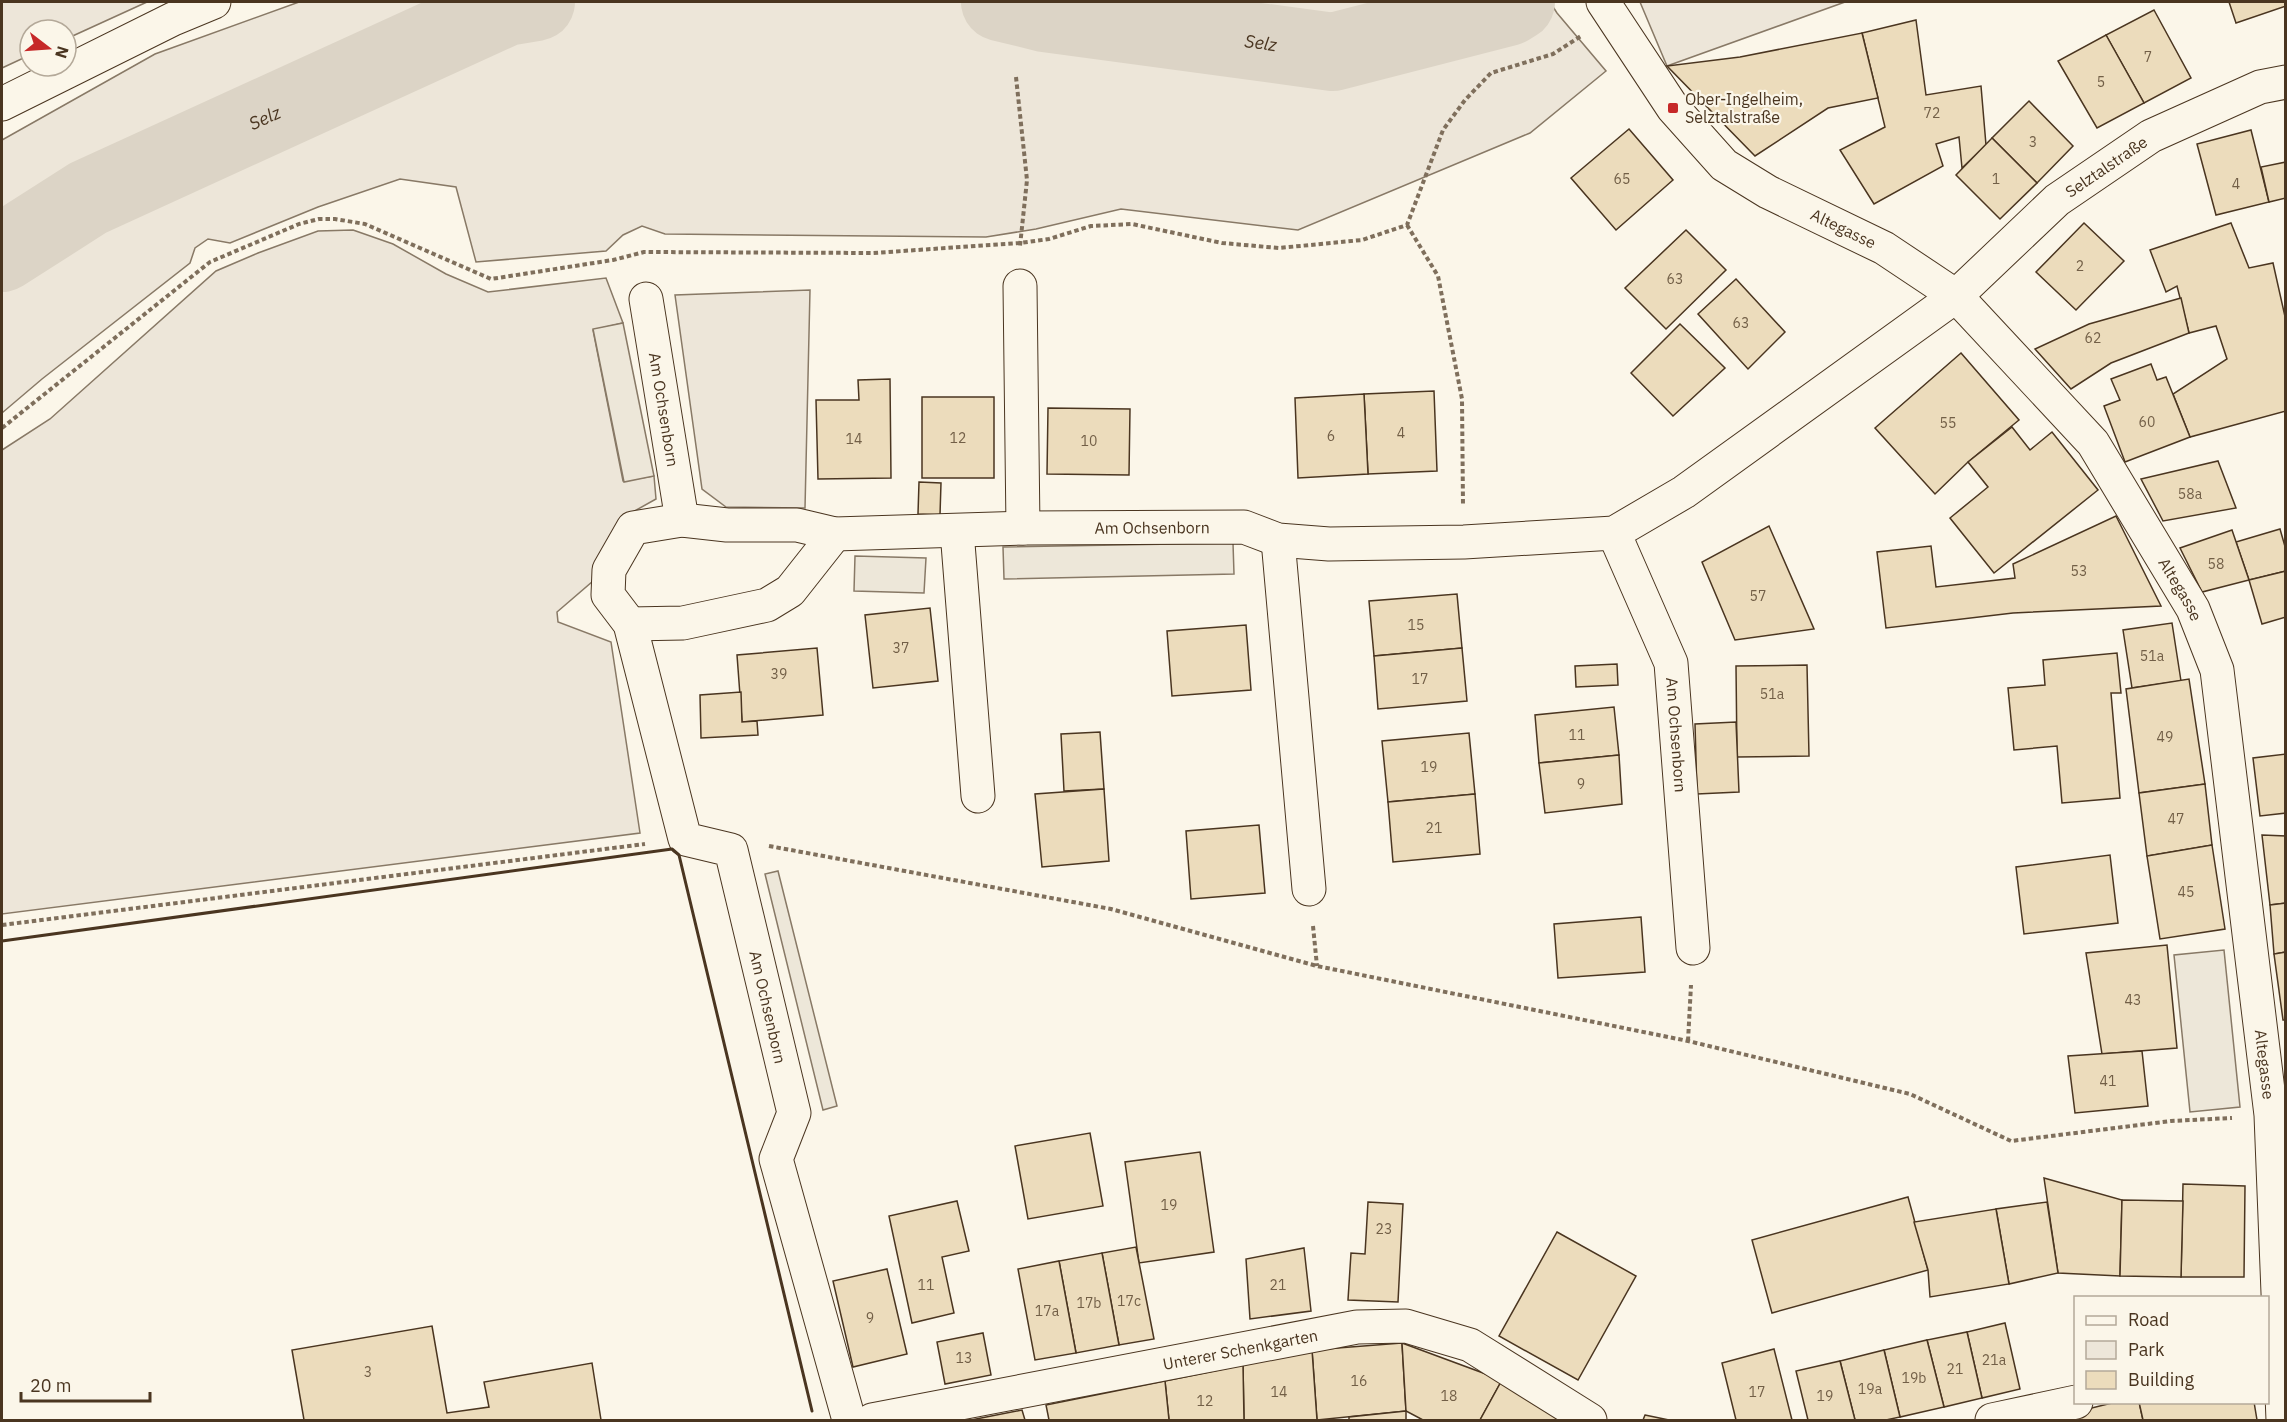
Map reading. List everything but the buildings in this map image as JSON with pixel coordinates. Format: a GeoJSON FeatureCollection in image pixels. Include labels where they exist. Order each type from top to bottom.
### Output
{"type":"FeatureCollection","features":[{"type":"Feature","properties":{"kind":"street"},"geometry":{"type":"LineString","coordinates":[[2,104],[173,19],[214,2]]}},
{"type":"Feature","properties":{"kind":"street","name":"Altegasse"},"geometry":{"type":"LineString","coordinates":[[1607,9],[1672,108],[1724,165],[1768,192],[1884,248],[1956,296],[2093,443],[2193,609],[2217,670],[2271,1115],[2283,1323],[2274,1359],[2283,1420]]}},
{"type":"Feature","properties":{"kind":"street","name":"Selztalstraße"},"geometry":{"type":"LineString","coordinates":[[1956,296],[2058,200],[2151,136],[2260,87],[2286,82]]}},
{"type":"Feature","properties":{"kind":"street"},"geometry":{"type":"LineString","coordinates":[[1020,286],[1023,528]]}},
{"type":"Feature","properties":{"kind":"street","name":"Am Ochsenborn"},"geometry":{"type":"LineString","coordinates":[[685,839],[630,624],[608,595],[609,570],[633,528],[682,520],[727,525],[797,525],[835,534],[1023,528],[1244,527],[1278,540],[1329,544],[1464,542],[1614,533],[1684,492],[1956,296]]}},
{"type":"Feature","properties":{"kind":"street","name":"Am Ochsenborn"},"geometry":{"type":"LineString","coordinates":[[646,300],[682,520]]}},
{"type":"Feature","properties":{"kind":"street"},"geometry":{"type":"LineString","coordinates":[[957,531],[978,796]]}},
{"type":"Feature","properties":{"kind":"street","name":"Am Ochsenborn"},"geometry":{"type":"LineString","coordinates":[[1614,533],[1671,663],[1693,948]]}},
{"type":"Feature","properties":{"kind":"street"},"geometry":{"type":"LineString","coordinates":[[630,624],[683,623],[766,605],[790,591],[835,534]]}},
{"type":"Feature","properties":{"kind":"street"},"geometry":{"type":"LineString","coordinates":[[1278,540],[1309,889]]}},
{"type":"Feature","properties":{"kind":"street"},"geometry":{"type":"LineString","coordinates":[[685,839],[731,850]]}},
{"type":"Feature","properties":{"kind":"street","name":"Am Ochsenborn"},"geometry":{"type":"LineString","coordinates":[[731,850],[794,1113],[776,1159],[849,1420]]}},
{"type":"Feature","properties":{"kind":"street","name":"Unterer Schenkgarten"},"geometry":{"type":"LineString","coordinates":[[872,1420],[1358,1327],[1406,1326],[1470,1345],[1590,1420]]}},
{"type":"Feature","properties":{"kind":"street"},"geometry":{"type":"LineString","coordinates":[[1992,1420],[2074,1402]]}},
{"type":"Feature","properties":{"kind":"path"},"geometry":{"type":"LineString","coordinates":[[1407,225],[1443,130],[1491,73],[1552,54],[1607,9]]}},
{"type":"Feature","properties":{"kind":"path"},"geometry":{"type":"LineString","coordinates":[[1017,77],[1027,180],[1020,243]]}},
{"type":"Feature","properties":{"kind":"path"},"geometry":{"type":"LineString","coordinates":[[2,428],[210,262],[299,224],[319,219],[365,224],[490,279],[613,260],[644,252],[873,253],[1020,243],[1049,239],[1091,226],[1132,224],[1222,243],[1279,248],[1362,240],[1407,225]]}},
{"type":"Feature","properties":{"kind":"path"},"geometry":{"type":"LineString","coordinates":[[1407,225],[1438,276],[1462,399],[1464,542]]}},
{"type":"Feature","properties":{"kind":"path"},"geometry":{"type":"LineString","coordinates":[[2,925],[685,839]]}},
{"type":"Feature","properties":{"kind":"path"},"geometry":{"type":"LineString","coordinates":[[731,850],[765,845],[1111,909],[1317,966],[1688,1041],[1910,1094],[2011,1141],[2171,1121],[2271,1115]]}},
{"type":"Feature","properties":{"kind":"path"},"geometry":{"type":"LineString","coordinates":[[1688,1041],[1693,948]]}},
{"type":"Feature","properties":{"kind":"green space"},"geometry":{"type":"Polygon","coordinates":[[[2,2],[147,2],[78,34],[78,18],[18,18],[18,61],[2,68],[2,2]]]}},
{"type":"Feature","properties":{"kind":"green space"},"geometry":{"type":"Polygon","coordinates":[[[299,2],[1550,2],[1606,71],[1530,133],[1298,230],[1121,209],[1036,229],[986,237],[665,234],[642,226],[623,235],[606,251],[476,262],[456,187],[400,179],[318,207],[230,243],[208,239],[195,248],[190,263],[2,413],[2,140],[155,54],[299,2]]]}},
{"type":"Feature","properties":{"kind":"green space"},"geometry":{"type":"Polygon","coordinates":[[[1640,2],[1845,2],[1667,66],[1640,2]]]}},
{"type":"Feature","properties":{"kind":"green space"},"geometry":{"type":"Polygon","coordinates":[[[353,230],[393,244],[446,274],[488,292],[606,278],[623,323],[593,330],[623,481],[654,476],[656,499],[622,518],[593,581],[557,612],[558,622],[611,642],[640,833],[2,914],[2,450],[50,419],[216,271],[318,231],[353,230]]]}},
{"type":"Feature","properties":{"kind":"green space"},"geometry":{"type":"Polygon","coordinates":[[[810,290],[805,508],[726,507],[702,489],[675,295],[810,290]]]}},
{"type":"Feature","properties":{"kind":"shaded area"},"geometry":{"type":"Polygon","coordinates":[[[623,323],[654,476],[624,482],[593,329],[623,323]]]}},
{"type":"Feature","properties":{"kind":"shaded area"},"geometry":{"type":"Polygon","coordinates":[[[1233,543],[1234,574],[1004,579],[1003,547],[1233,543]]]}},
{"type":"Feature","properties":{"kind":"shaded area"},"geometry":{"type":"Polygon","coordinates":[[[855,556],[926,558],[924,593],[854,591],[855,556]]]}},
{"type":"Feature","properties":{"kind":"shaded area"},"geometry":{"type":"Polygon","coordinates":[[[778,871],[837,1106],[823,1110],[765,874],[778,871]]]}},
{"type":"Feature","properties":{"kind":"shaded area"},"geometry":{"type":"Polygon","coordinates":[[[2224,950],[2240,1107],[2190,1112],[2174,955],[2224,950]]]}},
{"type":"Feature","properties":{"kind":"waterway","name":"Selz"},"geometry":{"type":"LineString","coordinates":[[2,253],[88,198],[506,7],[536,2]]}},
{"type":"Feature","properties":{"kind":"waterway","name":"Selz"},"geometry":{"type":"LineString","coordinates":[[1000,2],[1045,13],[1333,52],[1508,7],[1516,2]]}},
{"type":"Feature","properties":{"kind":"wall"},"geometry":{"type":"LineString","coordinates":[[2,941],[672,849],[679,855],[812,1411]]}},
{"type":"Feature","properties":{"kind":"place","name":"Ober-Ingelheim, Selztalstraße"},"geometry":{"type":"Point","coordinates":[1673,108]}}]}
